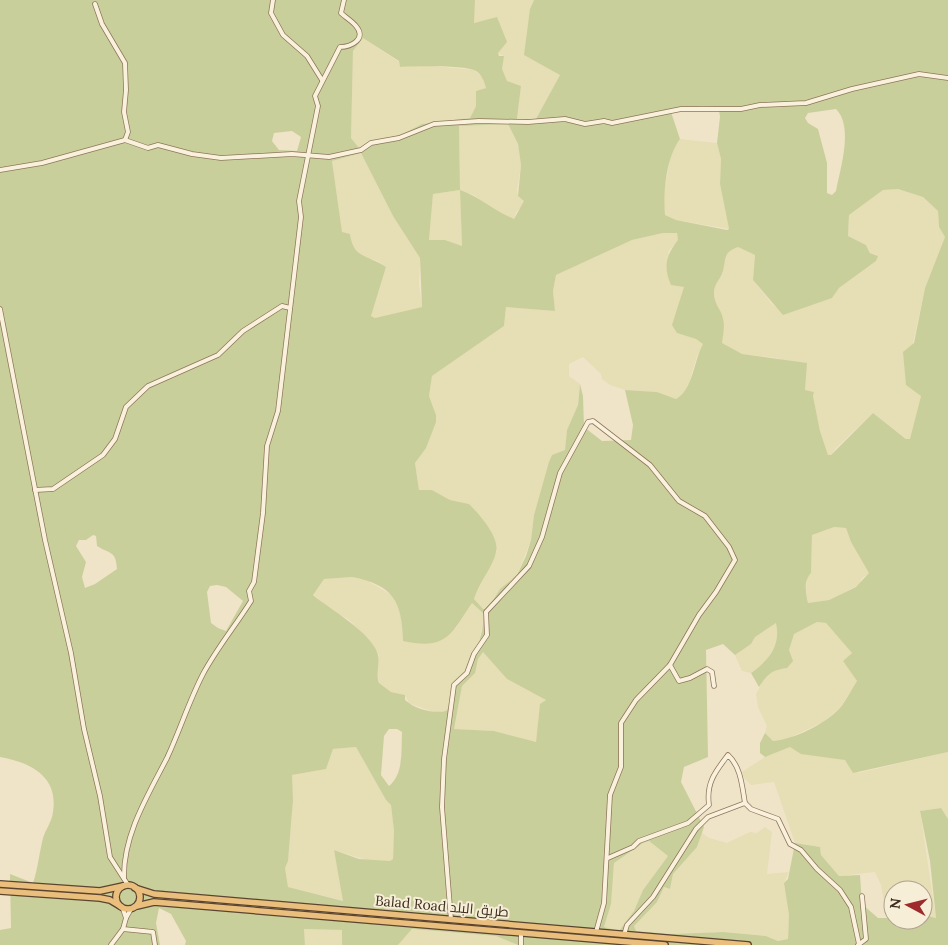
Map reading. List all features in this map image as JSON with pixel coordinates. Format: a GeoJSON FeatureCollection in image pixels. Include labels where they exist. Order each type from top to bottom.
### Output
{"type":"FeatureCollection","features":[{"type":"Feature","properties":{"kind":"highway"},"geometry":{"type":"LineString","coordinates":[[0,884],[100,891],[125,886],[136,888],[140,895],[134,908],[121,907],[110,900],[100,898],[0,891]]}},
{"type":"Feature","properties":{"kind":"highway"},"geometry":{"type":"LineString","coordinates":[[121,907],[116,896],[125,886]]}},
{"type":"Feature","properties":{"kind":"highway","name":"Balad Road طريق البلد"},"geometry":{"type":"LineString","coordinates":[[136,888],[154,894],[748,945]]}},
{"type":"Feature","properties":{"kind":"highway","name":"Balad Road طريق البلد"},"geometry":{"type":"LineString","coordinates":[[134,908],[154,902],[521,933],[590,942],[665,945]]}},
{"type":"Feature","properties":{"kind":"street"},"geometry":{"type":"LineString","coordinates":[[273,0],[271,13],[277,20],[283,35],[307,56],[322,80]]}},
{"type":"Feature","properties":{"kind":"street"},"geometry":{"type":"LineString","coordinates":[[125,886],[124,862],[148,794],[168,756],[202,676],[216,651],[231,634],[251,601],[249,591],[254,582],[264,513],[267,446],[278,411],[301,217],[299,201],[306,156],[318,106],[315,96],[340,47],[351,46],[358,42],[359,36],[357,27],[341,13],[344,0]]}},
{"type":"Feature","properties":{"kind":"street"},"geometry":{"type":"LineString","coordinates":[[94,4],[102,24],[125,63],[126,90],[124,112],[128,132],[126,140]]}},
{"type":"Feature","properties":{"kind":"street"},"geometry":{"type":"LineString","coordinates":[[0,170],[42,163],[126,140],[148,148],[158,145],[192,154],[221,158],[292,154],[329,156],[352,152],[371,143],[399,138],[434,124],[479,121],[528,122],[564,119],[585,124],[604,121],[612,123],[680,109],[741,109],[760,105],[806,103],[852,89],[919,74],[948,78]]}},
{"type":"Feature","properties":{"kind":"street"},"geometry":{"type":"LineString","coordinates":[[36,490],[53,488],[103,456],[116,439],[126,407],[148,386],[218,355],[257,321],[282,306],[290,308]]}},
{"type":"Feature","properties":{"kind":"street"},"geometry":{"type":"LineString","coordinates":[[0,309],[71,653],[110,857],[124,878]]}},
{"type":"Feature","properties":{"kind":"street"},"geometry":{"type":"LineString","coordinates":[[451,920],[442,807],[444,759],[454,685],[467,673],[474,654],[487,634],[486,612],[530,566],[542,537],[560,473],[588,422],[593,421],[650,465],[679,501],[705,516],[729,547],[735,560],[716,592],[699,615],[670,665],[636,700],[621,723],[621,766],[610,795],[604,903],[596,932]]}},
{"type":"Feature","properties":{"kind":"street"},"geometry":{"type":"LineString","coordinates":[[670,665],[679,681],[690,678],[707,669],[712,672],[714,686]]}},
{"type":"Feature","properties":{"kind":"street"},"geometry":{"type":"LineString","coordinates":[[608,858],[633,847],[639,841],[688,823],[709,805],[707,791],[712,775],[728,755],[734,761],[744,789],[745,803],[751,810],[778,819],[790,844],[801,850],[817,869],[840,890],[851,907],[858,944],[866,939],[862,896]]}},
{"type":"Feature","properties":{"kind":"street"},"geometry":{"type":"LineString","coordinates":[[624,935],[626,925],[653,897],[696,829],[708,817],[745,803]]}},
{"type":"Feature","properties":{"kind":"street"},"geometry":{"type":"LineString","coordinates":[[121,907],[126,918]]}},
{"type":"Feature","properties":{"kind":"street"},"geometry":{"type":"LineString","coordinates":[[111,945],[123,929],[126,918],[134,908]]}},
{"type":"Feature","properties":{"kind":"street"},"geometry":{"type":"LineString","coordinates":[[123,929],[153,932],[155,945]]}},
{"type":"Feature","properties":{"kind":"street"},"geometry":{"type":"LineString","coordinates":[[521,933],[521,945]]}},
{"type":"Feature","properties":{"kind":"shaded area"},"geometry":{"type":"Polygon","coordinates":[[[475,0],[534,0],[530,9],[560,75],[536,119],[517,120],[521,86],[507,81],[501,69],[504,56],[497,53],[506,42],[497,18],[473,23],[475,0]]]}},
{"type":"Feature","properties":{"kind":"shaded area"},"geometry":{"type":"Polygon","coordinates":[[[363,38],[399,62],[400,67],[422,65],[474,70],[482,77],[486,88],[476,91],[476,106],[470,118],[422,124],[401,135],[368,142],[359,148],[351,138],[353,51],[363,38]]]}},
{"type":"Feature","properties":{"kind":"shaded area"},"geometry":{"type":"Polygon","coordinates":[[[508,124],[518,144],[521,165],[517,190],[518,196],[525,201],[523,206],[516,212],[514,219],[497,213],[474,195],[460,191],[462,246],[445,240],[429,240],[433,194],[460,190],[459,125],[508,124]]]}},
{"type":"Feature","properties":{"kind":"shaded area"},"geometry":{"type":"Polygon","coordinates":[[[680,139],[717,143],[721,159],[720,184],[729,229],[676,220],[665,215],[663,195],[672,150],[680,139]]]}},
{"type":"Feature","properties":{"kind":"shaded area"},"geometry":{"type":"Polygon","coordinates":[[[361,153],[393,216],[420,258],[419,284],[422,307],[375,318],[371,316],[386,267],[378,261],[361,256],[351,243],[350,234],[342,233],[332,161],[361,153]]]}},
{"type":"Feature","properties":{"kind":"shaded area"},"geometry":{"type":"Polygon","coordinates":[[[898,189],[923,197],[938,211],[939,227],[945,237],[925,288],[913,343],[921,396],[911,439],[907,439],[873,413],[831,455],[828,455],[820,431],[813,396],[814,392],[805,390],[789,362],[777,358],[741,354],[722,343],[723,318],[716,308],[714,292],[716,281],[723,273],[724,257],[729,250],[738,247],[755,255],[753,280],[772,304],[780,310],[832,298],[839,288],[876,261],[877,255],[871,253],[866,245],[848,236],[849,215],[883,190],[898,189]]]}},
{"type":"Feature","properties":{"kind":"shaded area"},"geometry":{"type":"Polygon","coordinates":[[[663,233],[677,233],[678,240],[668,252],[684,287],[677,333],[696,339],[704,344],[697,356],[689,383],[682,396],[676,399],[657,392],[625,390],[610,385],[602,379],[601,374],[583,357],[569,364],[569,376],[580,384],[578,405],[567,430],[565,451],[552,455],[534,515],[531,540],[517,575],[500,589],[487,610],[483,610],[474,599],[478,586],[497,551],[469,504],[450,500],[432,490],[419,490],[415,463],[426,447],[436,415],[429,396],[432,376],[504,326],[506,307],[555,311],[553,291],[556,275],[632,240],[663,233]]]}},
{"type":"Feature","properties":{"kind":"shaded area"},"geometry":{"type":"Polygon","coordinates":[[[833,527],[846,528],[851,542],[870,573],[862,578],[859,585],[829,600],[808,603],[806,588],[807,577],[811,573],[812,535],[833,527]]]}},
{"type":"Feature","properties":{"kind":"shaded area"},"geometry":{"type":"Polygon","coordinates":[[[352,577],[366,580],[395,597],[402,614],[403,641],[456,628],[472,603],[484,614],[479,642],[471,654],[465,671],[454,681],[450,705],[446,711],[436,713],[409,703],[405,695],[391,692],[379,683],[376,665],[379,655],[369,639],[348,619],[331,610],[313,594],[324,579],[352,577]]]}},
{"type":"Feature","properties":{"kind":"shaded area"},"geometry":{"type":"Polygon","coordinates":[[[817,622],[826,623],[852,653],[843,661],[857,681],[840,708],[823,722],[785,740],[773,741],[765,733],[767,726],[758,707],[756,694],[766,676],[773,670],[787,668],[790,642],[794,634],[817,622]]]}},
{"type":"Feature","properties":{"kind":"shaded area"},"geometry":{"type":"Polygon","coordinates":[[[776,623],[778,633],[776,645],[765,662],[751,673],[742,671],[735,655],[751,644],[755,637],[776,623]]]}},
{"type":"Feature","properties":{"kind":"shaded area"},"geometry":{"type":"Polygon","coordinates":[[[483,652],[507,679],[546,700],[540,705],[536,743],[494,731],[454,729],[462,686],[474,673],[478,659],[483,652]]]}},
{"type":"Feature","properties":{"kind":"shaded area"},"geometry":{"type":"Polygon","coordinates":[[[356,747],[386,800],[391,805],[394,831],[393,859],[391,861],[370,861],[334,850],[344,901],[288,887],[285,868],[288,861],[292,813],[292,775],[326,769],[333,749],[356,747]]]}},
{"type":"Feature","properties":{"kind":"shaded area"},"geometry":{"type":"Polygon","coordinates":[[[790,747],[845,760],[858,773],[948,752],[948,819],[940,808],[920,811],[930,880],[883,880],[883,896],[881,885],[875,872],[839,876],[821,855],[820,847],[795,843],[774,782],[751,785],[744,778],[742,772],[765,757],[790,747]]]}},
{"type":"Feature","properties":{"kind":"shaded area"},"geometry":{"type":"Polygon","coordinates":[[[704,827],[702,833],[709,838],[727,843],[750,832],[757,833],[765,827],[772,832],[767,874],[789,872],[784,883],[789,915],[788,939],[778,941],[766,936],[723,932],[672,934],[635,931],[634,926],[657,902],[664,887],[670,889],[673,874],[697,847],[704,827]]]}},
{"type":"Feature","properties":{"kind":"shaded area"},"geometry":{"type":"Polygon","coordinates":[[[649,841],[668,856],[643,890],[634,911],[619,932],[604,927],[611,904],[614,863],[649,841]]]}},
{"type":"Feature","properties":{"kind":"shaded area"},"geometry":{"type":"Polygon","coordinates":[[[933,898],[936,918],[933,917],[933,898]]]}},
{"type":"Feature","properties":{"kind":"shaded area"},"geometry":{"type":"Polygon","coordinates":[[[304,929],[342,930],[342,945],[305,945],[304,929]]]}},
{"type":"Feature","properties":{"kind":"shaded area"},"geometry":{"type":"Polygon","coordinates":[[[412,929],[496,936],[518,945],[398,945],[412,929]]]}},
{"type":"Feature","properties":{"kind":"green space"},"geometry":{"type":"Polygon","coordinates":[[[0,0],[475,0],[474,23],[497,17],[507,42],[498,53],[499,56],[504,56],[502,69],[507,81],[521,86],[517,119],[536,119],[560,75],[524,55],[530,9],[534,0],[948,0],[948,752],[853,773],[845,760],[801,754],[790,747],[765,757],[760,753],[760,743],[765,733],[773,741],[800,734],[826,720],[840,708],[857,681],[843,661],[852,653],[826,623],[817,622],[794,634],[789,650],[793,661],[787,668],[770,673],[759,687],[751,673],[768,658],[775,646],[777,639],[776,623],[755,637],[751,644],[735,655],[723,644],[706,650],[708,757],[684,767],[681,782],[704,827],[697,847],[673,874],[670,889],[664,887],[657,902],[634,926],[636,931],[672,934],[723,932],[766,936],[778,941],[788,939],[789,915],[784,883],[788,879],[795,843],[820,847],[821,855],[839,876],[860,875],[862,904],[878,918],[883,918],[883,930],[933,930],[933,917],[936,918],[933,880],[920,811],[941,808],[948,819],[948,945],[518,945],[496,936],[412,929],[398,945],[342,945],[342,930],[304,929],[305,945],[185,945],[186,941],[171,914],[159,908],[156,923],[160,945],[0,945],[0,930],[11,928],[10,874],[33,883],[43,838],[52,817],[54,803],[48,782],[42,775],[23,763],[0,757],[0,0]],[[363,38],[353,51],[351,138],[359,148],[368,142],[401,135],[422,124],[470,118],[476,106],[476,91],[486,88],[482,78],[480,74],[471,69],[440,66],[400,67],[399,61],[363,38]],[[702,106],[671,112],[680,139],[671,156],[666,176],[665,215],[676,220],[729,229],[720,184],[721,159],[717,143],[719,110],[714,107],[702,106]],[[836,109],[808,113],[805,118],[808,123],[818,129],[827,163],[827,193],[832,195],[836,191],[843,160],[845,137],[841,117],[836,109]],[[508,124],[459,126],[460,190],[514,219],[524,201],[518,196],[521,165],[518,144],[508,124]],[[292,131],[274,133],[272,141],[279,150],[297,151],[301,137],[292,131]],[[361,153],[332,161],[342,232],[350,234],[354,248],[358,252],[386,267],[371,316],[375,318],[422,307],[420,258],[393,216],[361,153]],[[898,189],[883,190],[849,215],[848,236],[866,245],[870,253],[878,256],[876,261],[839,288],[832,298],[783,315],[753,280],[755,255],[738,247],[727,254],[722,274],[714,290],[715,301],[724,322],[722,343],[742,354],[807,363],[805,390],[814,392],[813,396],[820,431],[828,455],[831,455],[873,413],[906,439],[910,439],[921,396],[906,385],[903,352],[914,343],[925,288],[945,237],[939,227],[938,211],[923,197],[898,189]],[[460,190],[433,194],[429,240],[445,240],[462,246],[460,190]],[[663,233],[632,240],[556,275],[553,291],[555,311],[506,307],[504,326],[432,376],[429,396],[436,415],[436,422],[426,448],[415,463],[419,490],[432,490],[450,500],[469,504],[492,533],[496,552],[474,599],[483,609],[487,610],[500,589],[517,575],[526,556],[531,540],[534,515],[549,462],[552,455],[565,450],[567,430],[578,405],[580,384],[583,396],[584,427],[602,441],[631,440],[633,425],[625,390],[657,392],[676,399],[682,395],[690,382],[703,344],[696,339],[677,333],[672,325],[684,287],[671,285],[667,272],[668,256],[678,240],[677,233],[663,233]],[[834,527],[812,535],[811,573],[808,576],[806,587],[808,603],[829,600],[856,587],[869,573],[851,542],[846,528],[834,527]],[[93,535],[86,540],[79,540],[76,546],[86,562],[82,577],[85,588],[95,584],[117,569],[113,555],[97,546],[96,536],[93,535]],[[352,577],[324,579],[313,595],[349,621],[373,644],[378,656],[379,683],[391,692],[405,695],[405,700],[419,708],[436,712],[446,711],[450,705],[451,689],[454,681],[465,671],[471,654],[479,642],[482,631],[484,614],[472,603],[452,632],[438,642],[429,644],[403,641],[401,616],[393,597],[378,585],[352,577]],[[210,586],[207,592],[211,623],[226,631],[243,601],[226,587],[210,586]],[[483,652],[478,659],[475,673],[462,686],[454,729],[494,731],[536,742],[540,704],[546,700],[507,679],[483,652]],[[389,729],[384,736],[381,775],[389,786],[397,775],[401,761],[402,732],[397,729],[389,729]],[[356,747],[333,749],[326,769],[292,775],[293,800],[288,861],[285,868],[288,887],[343,901],[334,850],[359,859],[390,861],[393,859],[394,831],[391,805],[386,800],[356,747]],[[649,841],[614,863],[611,904],[604,927],[619,931],[634,911],[643,890],[668,856],[649,841]]]}}]}
